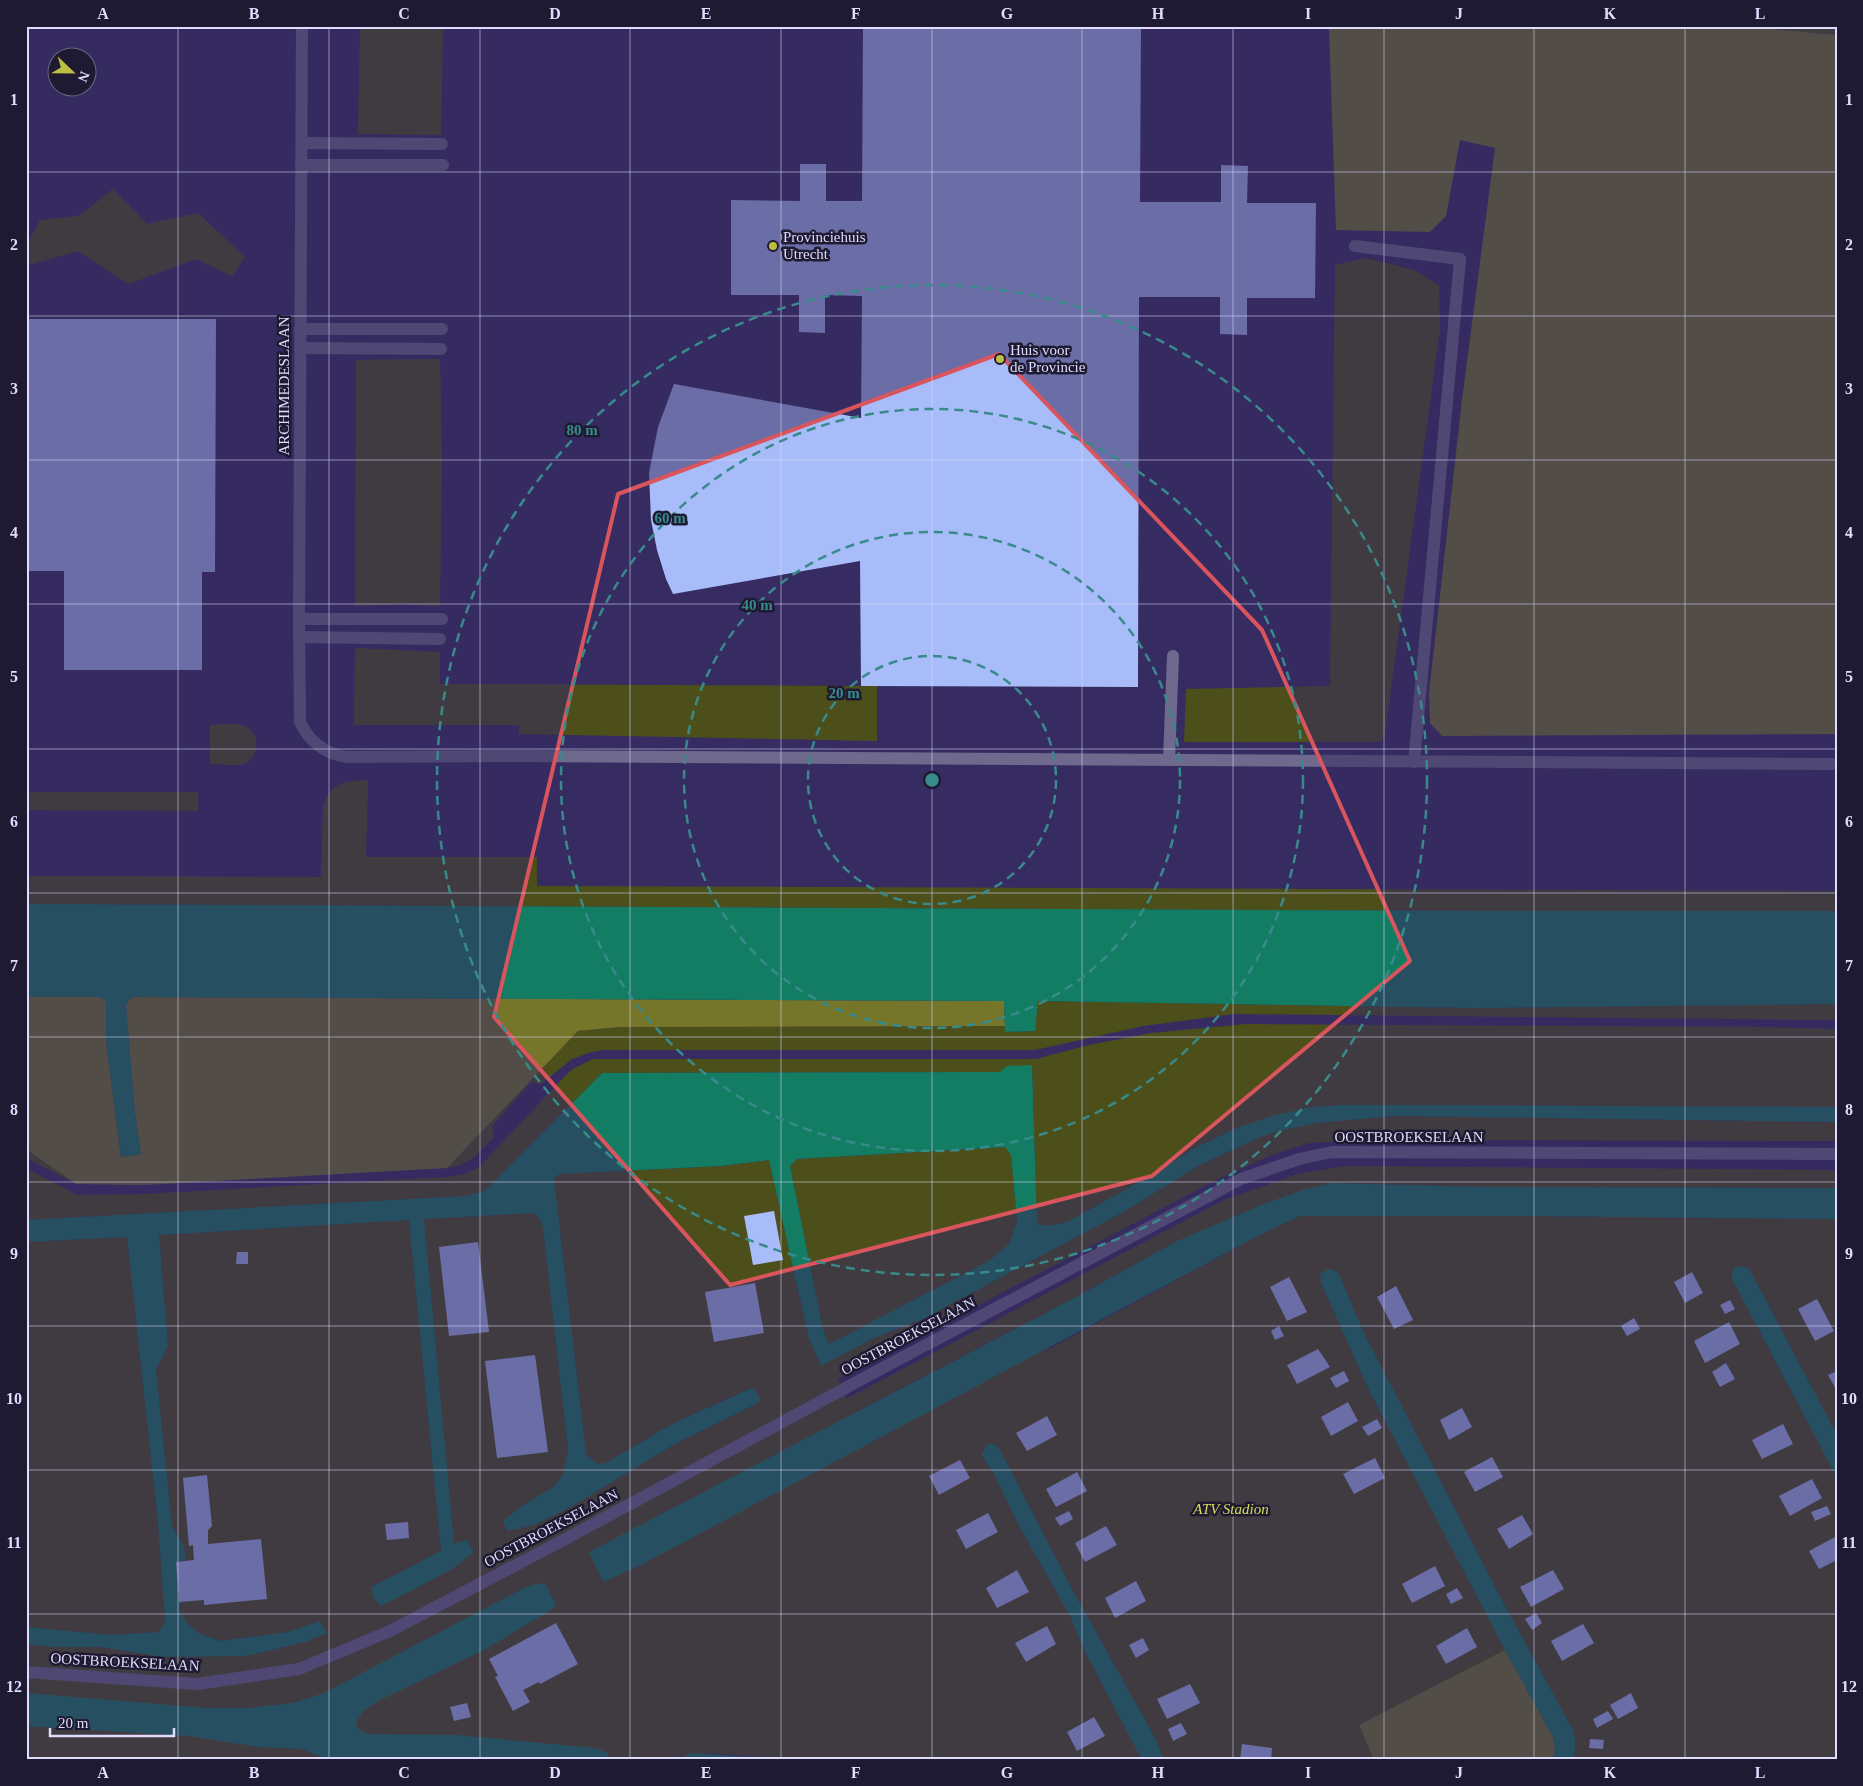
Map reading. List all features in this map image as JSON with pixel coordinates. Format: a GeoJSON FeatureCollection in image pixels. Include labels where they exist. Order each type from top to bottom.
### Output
{"type":"FeatureCollection","features":[{"type":"Feature","properties":{"kind":"street","name":"ARCHIMEDESLAAN"},"geometry":{"type":"LineString","coordinates":[[302,26],[300,722],[306,734],[314,742],[338,756],[347,757],[516,756],[1169,760]]}},
{"type":"Feature","properties":{"kind":"street"},"geometry":{"type":"LineString","coordinates":[[302,144],[442,144]]}},
{"type":"Feature","properties":{"kind":"street"},"geometry":{"type":"LineString","coordinates":[[301,165],[443,165]]}},
{"type":"Feature","properties":{"kind":"street"},"geometry":{"type":"LineString","coordinates":[[1356,246],[1460,258],[1414,762]]}},
{"type":"Feature","properties":{"kind":"street"},"geometry":{"type":"LineString","coordinates":[[300,329],[442,329]]}},
{"type":"Feature","properties":{"kind":"street"},"geometry":{"type":"LineString","coordinates":[[300,348],[442,349]]}},
{"type":"Feature","properties":{"kind":"street"},"geometry":{"type":"LineString","coordinates":[[299,619],[442,618]]}},
{"type":"Feature","properties":{"kind":"street"},"geometry":{"type":"LineString","coordinates":[[299,637],[440,638]]}},
{"type":"Feature","properties":{"kind":"street"},"geometry":{"type":"LineString","coordinates":[[1173,656],[1169,760],[1837,764]]}},
{"type":"Feature","properties":{"kind":"street","name":"OOSTBROEKSELAAN"},"geometry":{"type":"LineString","coordinates":[[26,1672],[197,1684],[299,1668],[332,1656],[367,1639],[390,1631],[556,1544],[903,1357],[1241,1179],[1299,1159],[1332,1152],[1837,1154]]}},
{"type":"Feature","properties":{"kind":"highlighted area"},"geometry":{"type":"Polygon","coordinates":[[[999,354],[1262,630],[1410,961],[1152,1176],[730,1285],[494,1017],[618,494],[999,354]]]}},
{"type":"Feature","properties":{"kind":"green space"},"geometry":{"type":"Polygon","coordinates":[[[360,26],[443,26],[441,135],[358,134],[360,26]]]}},
{"type":"Feature","properties":{"kind":"green space"},"geometry":{"type":"Polygon","coordinates":[[[1738,26],[1837,26],[1837,35],[1738,26]]]}},
{"type":"Feature","properties":{"kind":"green space"},"geometry":{"type":"Polygon","coordinates":[[[113,189],[147,224],[198,213],[245,257],[232,276],[196,259],[128,284],[78,251],[26,266],[26,247],[40,220],[79,216],[113,189]]]}},
{"type":"Feature","properties":{"kind":"green space"},"geometry":{"type":"Polygon","coordinates":[[[1366,258],[1414,270],[1439,285],[1440,329],[1385,733],[1381,742],[1184,742],[1186,689],[1330,686],[1335,265],[1366,258]]]}},
{"type":"Feature","properties":{"kind":"green space"},"geometry":{"type":"Polygon","coordinates":[[[440,359],[442,460],[440,606],[401,604],[355,606],[356,360],[440,359]]]}},
{"type":"Feature","properties":{"kind":"green space"},"geometry":{"type":"Polygon","coordinates":[[[355,648],[440,652],[440,684],[877,686],[877,741],[519,734],[519,725],[354,725],[355,648]]]}},
{"type":"Feature","properties":{"kind":"green space"},"geometry":{"type":"Polygon","coordinates":[[[210,725],[238,725],[251,730],[256,739],[256,745],[250,760],[238,765],[210,764],[210,725]]]}},
{"type":"Feature","properties":{"kind":"green space"},"geometry":{"type":"Polygon","coordinates":[[[368,780],[366,857],[537,857],[537,886],[1837,891],[1837,911],[26,904],[26,876],[321,877],[323,807],[326,799],[330,792],[339,784],[368,780]]]}},
{"type":"Feature","properties":{"kind":"green space"},"geometry":{"type":"Polygon","coordinates":[[[26,792],[198,792],[198,811],[26,810],[26,792]]]}},
{"type":"Feature","properties":{"kind":"green space"},"geometry":{"type":"Polygon","coordinates":[[[1038,1001],[1478,1008],[1837,1004],[1837,1020],[1234,1014],[1143,1026],[1035,1050],[604,1050],[591,1052],[572,1059],[541,1084],[531,1082],[492,1126],[494,1137],[468,1161],[447,1168],[578,1031],[620,1027],[1005,1026],[1006,1032],[1034,1031],[1038,1001]]]}},
{"type":"Feature","properties":{"kind":"green space"},"geometry":{"type":"Polygon","coordinates":[[[1246,1024],[1837,1029],[1837,1107],[1340,1105],[1306,1108],[1234,1129],[1197,1147],[1067,1222],[1048,1226],[1037,1225],[1032,1066],[1000,1072],[602,1073],[485,1191],[465,1196],[26,1220],[26,1168],[77,1195],[145,1194],[460,1175],[481,1165],[566,1075],[573,1069],[593,1059],[1036,1059],[1089,1045],[1151,1033],[1246,1024]]]}},
{"type":"Feature","properties":{"kind":"green space","name":"ATV Stadion"},"geometry":{"type":"Polygon","coordinates":[[[1394,1116],[1837,1122],[1837,1141],[1357,1140],[1309,1143],[1272,1155],[1218,1179],[838,1379],[846,1399],[1224,1200],[1298,1174],[1345,1166],[1837,1170],[1837,1188],[1484,1187],[1332,1183],[1177,1241],[1078,1296],[852,1414],[1051,1348],[1256,1237],[1300,1216],[1837,1219],[1837,1435],[1751,1272],[1748,1268],[1738,1266],[1734,1269],[1731,1277],[1837,1478],[1837,1760],[1574,1760],[1574,1732],[1504,1604],[1364,1333],[1339,1274],[1333,1270],[1321,1283],[1368,1388],[1541,1717],[1554,1760],[1164,1760],[1154,1736],[1072,1589],[999,1448],[986,1445],[983,1451],[984,1460],[993,1472],[1017,1522],[1071,1618],[1083,1648],[1142,1760],[798,1760],[710,1753],[685,1756],[683,1760],[26,1760],[26,1644],[54,1647],[100,1647],[163,1657],[245,1656],[305,1642],[320,1621],[288,1632],[221,1641],[200,1634],[186,1623],[179,1609],[176,1562],[186,1560],[184,1546],[172,1526],[156,1370],[168,1346],[159,1235],[409,1220],[441,1551],[371,1587],[474,1552],[467,1540],[454,1545],[424,1219],[535,1213],[543,1228],[568,1449],[562,1475],[555,1485],[522,1506],[534,1525],[571,1507],[673,1445],[756,1404],[758,1394],[751,1388],[674,1423],[606,1463],[597,1464],[586,1454],[554,1179],[559,1174],[721,1166],[769,1160],[809,1339],[822,1365],[872,1339],[923,1319],[1125,1211],[1198,1166],[1260,1137],[1316,1123],[1394,1116]]]}},
{"type":"Feature","properties":{"kind":"green space"},"geometry":{"type":"Polygon","coordinates":[[[1005,1147],[1011,1154],[1017,1221],[1009,1244],[989,1261],[829,1344],[823,1329],[790,1166],[797,1159],[1005,1147]]]}},
{"type":"Feature","properties":{"kind":"green space"},"geometry":{"type":"Polygon","coordinates":[[[26,1149],[76,1184],[26,1158],[26,1149]]]}},
{"type":"Feature","properties":{"kind":"green space"},"geometry":{"type":"Polygon","coordinates":[[[127,1237],[158,1522],[165,1622],[159,1632],[111,1635],[26,1627],[26,1242],[127,1237]]]}},
{"type":"Feature","properties":{"kind":"shaded area"},"geometry":{"type":"Polygon","coordinates":[[[1329,26],[1738,26],[1837,35],[1837,734],[1442,736],[1430,723],[1429,693],[1462,400],[1495,148],[1460,140],[1446,216],[1430,232],[1336,230],[1329,26]]]}},
{"type":"Feature","properties":{"kind":"shaded area"},"geometry":{"type":"Polygon","coordinates":[[[26,904],[1837,911],[1837,1004],[1478,1008],[1038,1001],[1035,1031],[1005,1032],[1004,1001],[134,997],[128,1000],[126,1007],[135,1115],[141,1154],[121,1157],[106,1040],[106,1002],[100,997],[26,997],[26,904]]]}},
{"type":"Feature","properties":{"kind":"shaded area"},"geometry":{"type":"Polygon","coordinates":[[[26,997],[100,997],[106,1001],[106,1040],[121,1157],[141,1154],[135,1115],[126,1007],[128,1000],[134,997],[1004,1001],[1005,1026],[620,1027],[578,1031],[447,1168],[143,1185],[76,1184],[26,1149],[26,997]]]}},
{"type":"Feature","properties":{"kind":"shaded area"},"geometry":{"type":"Polygon","coordinates":[[[1032,1065],[1037,1224],[1048,1226],[1067,1222],[1197,1147],[1234,1129],[1269,1117],[1306,1108],[1340,1105],[1837,1107],[1837,1122],[1394,1116],[1316,1123],[1279,1131],[1260,1137],[1198,1166],[1125,1211],[923,1319],[872,1339],[821,1366],[809,1339],[769,1160],[721,1166],[559,1174],[554,1179],[586,1454],[597,1464],[606,1463],[674,1423],[752,1388],[758,1394],[760,1400],[756,1404],[673,1445],[571,1507],[534,1525],[507,1531],[503,1521],[522,1506],[555,1486],[563,1474],[568,1449],[543,1228],[535,1213],[424,1219],[454,1544],[467,1540],[474,1552],[451,1570],[381,1606],[373,1597],[371,1587],[441,1551],[409,1220],[159,1235],[168,1346],[156,1370],[172,1526],[184,1546],[186,1560],[176,1562],[179,1602],[181,1602],[179,1609],[186,1623],[200,1634],[221,1641],[288,1632],[320,1621],[327,1633],[305,1642],[245,1656],[163,1657],[100,1647],[54,1647],[26,1644],[26,1627],[111,1635],[159,1632],[165,1622],[158,1522],[127,1237],[26,1242],[26,1220],[465,1196],[485,1191],[602,1073],[1000,1072],[1007,1066],[1032,1065]],[[1005,1147],[797,1159],[790,1166],[823,1329],[829,1344],[989,1261],[1009,1244],[1017,1221],[1011,1155],[1005,1147]]]}},
{"type":"Feature","properties":{"kind":"shaded area"},"geometry":{"type":"Polygon","coordinates":[[[1332,1183],[1484,1187],[1837,1188],[1837,1219],[1300,1216],[1256,1237],[639,1566],[603,1582],[589,1552],[1078,1296],[1177,1241],[1264,1204],[1306,1189],[1332,1183]]]}},
{"type":"Feature","properties":{"kind":"shaded area"},"geometry":{"type":"Polygon","coordinates":[[[1738,1266],[1748,1268],[1751,1272],[1837,1435],[1837,1478],[1731,1277],[1734,1269],[1738,1266]]]}},
{"type":"Feature","properties":{"kind":"shaded area"},"geometry":{"type":"Polygon","coordinates":[[[1329,1269],[1338,1272],[1364,1333],[1504,1604],[1574,1732],[1574,1760],[1554,1760],[1555,1747],[1553,1737],[1505,1650],[1368,1388],[1321,1283],[1320,1274],[1329,1269]]]}},
{"type":"Feature","properties":{"kind":"shaded area"},"geometry":{"type":"Polygon","coordinates":[[[991,1443],[999,1448],[1072,1589],[1154,1736],[1164,1760],[1142,1760],[1083,1648],[1071,1618],[1017,1522],[993,1472],[984,1460],[982,1455],[985,1447],[991,1443]]]}},
{"type":"Feature","properties":{"kind":"shaded area"},"geometry":{"type":"Polygon","coordinates":[[[540,1583],[545,1584],[557,1606],[484,1650],[382,1699],[363,1711],[356,1723],[357,1728],[368,1734],[455,1735],[596,1748],[607,1753],[611,1760],[329,1760],[302,1749],[260,1747],[189,1736],[26,1726],[26,1693],[206,1708],[247,1708],[293,1703],[324,1693],[524,1588],[540,1583]]]}},
{"type":"Feature","properties":{"kind":"shaded area"},"geometry":{"type":"Polygon","coordinates":[[[1505,1650],[1553,1737],[1555,1747],[1554,1760],[1374,1760],[1359,1725],[1505,1650]]]}},
{"type":"Feature","properties":{"kind":"shaded area"},"geometry":{"type":"Polygon","coordinates":[[[692,1753],[798,1760],[683,1760],[685,1756],[692,1753]]]}},
{"type":"Feature","properties":{"kind":"building","name":"Huis voor de Provincie"},"geometry":{"type":"Polygon","coordinates":[[[863,26],[1141,26],[1140,202],[1221,202],[1221,165],[1248,166],[1247,203],[1316,203],[1315,298],[1247,298],[1247,335],[1220,334],[1220,297],[1139,297],[1138,687],[861,686],[860,561],[673,594],[666,579],[657,550],[651,520],[649,473],[658,427],[674,384],[861,418],[862,296],[825,295],[825,333],[799,332],[799,295],[731,295],[731,200],[800,201],[800,164],[826,164],[826,201],[862,201],[863,26]]]}},
{"type":"Feature","properties":{"kind":"building"},"geometry":{"type":"Polygon","coordinates":[[[26,319],[216,319],[215,572],[202,572],[202,670],[64,670],[64,571],[26,571],[26,319]]]}},
{"type":"Feature","properties":{"kind":"building"},"geometry":{"type":"Polygon","coordinates":[[[774,1211],[783,1260],[753,1265],[744,1216],[774,1211]]]}},
{"type":"Feature","properties":{"kind":"building"},"geometry":{"type":"Polygon","coordinates":[[[478,1242],[489,1332],[449,1336],[439,1247],[478,1242]]]}},
{"type":"Feature","properties":{"kind":"building"},"geometry":{"type":"Polygon","coordinates":[[[237,1252],[248,1252],[248,1264],[236,1264],[237,1252]]]}},
{"type":"Feature","properties":{"kind":"building"},"geometry":{"type":"Polygon","coordinates":[[[1692,1272],[1703,1293],[1685,1303],[1674,1282],[1692,1272]]]}},
{"type":"Feature","properties":{"kind":"building"},"geometry":{"type":"Polygon","coordinates":[[[1289,1277],[1307,1312],[1287,1321],[1270,1287],[1289,1277]]]}},
{"type":"Feature","properties":{"kind":"building"},"geometry":{"type":"Polygon","coordinates":[[[755,1283],[764,1333],[714,1342],[705,1292],[755,1283]]]}},
{"type":"Feature","properties":{"kind":"building"},"geometry":{"type":"Polygon","coordinates":[[[1396,1286],[1413,1320],[1394,1329],[1377,1297],[1396,1286]]]}},
{"type":"Feature","properties":{"kind":"building"},"geometry":{"type":"Polygon","coordinates":[[[1817,1299],[1834,1331],[1815,1341],[1798,1309],[1817,1299]]]}},
{"type":"Feature","properties":{"kind":"building"},"geometry":{"type":"Polygon","coordinates":[[[1730,1300],[1735,1309],[1725,1314],[1720,1305],[1730,1300]]]}},
{"type":"Feature","properties":{"kind":"building"},"geometry":{"type":"Polygon","coordinates":[[[1634,1318],[1640,1329],[1627,1336],[1621,1326],[1634,1318]]]}},
{"type":"Feature","properties":{"kind":"building"},"geometry":{"type":"Polygon","coordinates":[[[1729,1322],[1740,1344],[1705,1363],[1694,1341],[1729,1322]]]}},
{"type":"Feature","properties":{"kind":"building"},"geometry":{"type":"Polygon","coordinates":[[[1279,1326],[1284,1336],[1275,1340],[1271,1331],[1279,1326]]]}},
{"type":"Feature","properties":{"kind":"building"},"geometry":{"type":"Polygon","coordinates":[[[1318,1349],[1330,1367],[1297,1384],[1287,1365],[1318,1349]]]}},
{"type":"Feature","properties":{"kind":"building"},"geometry":{"type":"Polygon","coordinates":[[[535,1355],[548,1452],[497,1458],[485,1361],[535,1355]]]}},
{"type":"Feature","properties":{"kind":"building"},"geometry":{"type":"Polygon","coordinates":[[[1726,1363],[1735,1379],[1720,1387],[1712,1372],[1726,1363]]]}},
{"type":"Feature","properties":{"kind":"building"},"geometry":{"type":"Polygon","coordinates":[[[1344,1371],[1349,1381],[1336,1388],[1330,1378],[1344,1371]]]}},
{"type":"Feature","properties":{"kind":"building"},"geometry":{"type":"Polygon","coordinates":[[[1837,1371],[1837,1391],[1828,1375],[1837,1371]]]}},
{"type":"Feature","properties":{"kind":"building"},"geometry":{"type":"Polygon","coordinates":[[[1348,1402],[1358,1421],[1331,1436],[1321,1417],[1348,1402]]]}},
{"type":"Feature","properties":{"kind":"building"},"geometry":{"type":"Polygon","coordinates":[[[1462,1408],[1472,1427],[1449,1440],[1440,1420],[1462,1408]]]}},
{"type":"Feature","properties":{"kind":"building"},"geometry":{"type":"Polygon","coordinates":[[[1047,1416],[1057,1435],[1027,1451],[1016,1433],[1047,1416]]]}},
{"type":"Feature","properties":{"kind":"building"},"geometry":{"type":"Polygon","coordinates":[[[1377,1419],[1382,1428],[1368,1436],[1362,1427],[1377,1419]]]}},
{"type":"Feature","properties":{"kind":"building"},"geometry":{"type":"Polygon","coordinates":[[[1783,1424],[1793,1444],[1762,1459],[1752,1440],[1783,1424]]]}},
{"type":"Feature","properties":{"kind":"building"},"geometry":{"type":"Polygon","coordinates":[[[1492,1457],[1503,1477],[1475,1492],[1464,1472],[1492,1457]]]}},
{"type":"Feature","properties":{"kind":"building"},"geometry":{"type":"Polygon","coordinates":[[[1375,1458],[1385,1478],[1354,1494],[1343,1474],[1375,1458]]]}},
{"type":"Feature","properties":{"kind":"building"},"geometry":{"type":"Polygon","coordinates":[[[960,1460],[970,1478],[939,1495],[929,1476],[960,1460]]]}},
{"type":"Feature","properties":{"kind":"building"},"geometry":{"type":"Polygon","coordinates":[[[1077,1472],[1087,1491],[1056,1507],[1046,1489],[1077,1472]]]}},
{"type":"Feature","properties":{"kind":"building"},"geometry":{"type":"Polygon","coordinates":[[[207,1475],[212,1526],[208,1530],[208,1544],[261,1539],[267,1599],[204,1605],[204,1600],[179,1602],[176,1562],[194,1560],[193,1545],[189,1546],[183,1478],[207,1475]]]}},
{"type":"Feature","properties":{"kind":"building"},"geometry":{"type":"Polygon","coordinates":[[[1812,1479],[1822,1498],[1790,1516],[1779,1496],[1812,1479]]]}},
{"type":"Feature","properties":{"kind":"building"},"geometry":{"type":"Polygon","coordinates":[[[1827,1506],[1831,1514],[1815,1521],[1811,1512],[1827,1506]]]}},
{"type":"Feature","properties":{"kind":"building"},"geometry":{"type":"Polygon","coordinates":[[[1069,1511],[1073,1519],[1060,1526],[1055,1518],[1069,1511]]]}},
{"type":"Feature","properties":{"kind":"building"},"geometry":{"type":"Polygon","coordinates":[[[988,1513],[998,1532],[966,1549],[956,1530],[988,1513]]]}},
{"type":"Feature","properties":{"kind":"building"},"geometry":{"type":"Polygon","coordinates":[[[1522,1515],[1533,1534],[1509,1549],[1497,1529],[1522,1515]]]}},
{"type":"Feature","properties":{"kind":"building"},"geometry":{"type":"Polygon","coordinates":[[[408,1522],[409,1538],[387,1540],[385,1524],[408,1522]]]}},
{"type":"Feature","properties":{"kind":"building"},"geometry":{"type":"Polygon","coordinates":[[[1106,1526],[1117,1545],[1085,1562],[1075,1543],[1106,1526]]]}},
{"type":"Feature","properties":{"kind":"building"},"geometry":{"type":"Polygon","coordinates":[[[1837,1536],[1837,1560],[1819,1569],[1809,1551],[1837,1536]]]}},
{"type":"Feature","properties":{"kind":"building"},"geometry":{"type":"Polygon","coordinates":[[[1435,1566],[1445,1586],[1412,1603],[1402,1584],[1435,1566]]]}},
{"type":"Feature","properties":{"kind":"building"},"geometry":{"type":"Polygon","coordinates":[[[1017,1570],[1029,1592],[997,1608],[986,1588],[1017,1570]]]}},
{"type":"Feature","properties":{"kind":"building"},"geometry":{"type":"Polygon","coordinates":[[[1553,1570],[1564,1589],[1531,1607],[1520,1587],[1553,1570]]]}},
{"type":"Feature","properties":{"kind":"building"},"geometry":{"type":"Polygon","coordinates":[[[1136,1581],[1146,1601],[1115,1618],[1105,1598],[1136,1581]]]}},
{"type":"Feature","properties":{"kind":"building"},"geometry":{"type":"Polygon","coordinates":[[[1457,1588],[1463,1598],[1451,1604],[1446,1594],[1457,1588]]]}},
{"type":"Feature","properties":{"kind":"building"},"geometry":{"type":"Polygon","coordinates":[[[1536,1613],[1542,1623],[1532,1630],[1525,1619],[1536,1613]]]}},
{"type":"Feature","properties":{"kind":"building"},"geometry":{"type":"Polygon","coordinates":[[[556,1623],[578,1664],[540,1684],[539,1682],[523,1690],[530,1702],[513,1711],[495,1677],[498,1676],[489,1659],[556,1623]]]}},
{"type":"Feature","properties":{"kind":"building"},"geometry":{"type":"Polygon","coordinates":[[[1583,1624],[1594,1643],[1562,1661],[1551,1641],[1583,1624]]]}},
{"type":"Feature","properties":{"kind":"building"},"geometry":{"type":"Polygon","coordinates":[[[1047,1626],[1056,1644],[1026,1662],[1015,1643],[1047,1626]]]}},
{"type":"Feature","properties":{"kind":"building"},"geometry":{"type":"Polygon","coordinates":[[[1467,1628],[1477,1647],[1446,1664],[1436,1646],[1467,1628]]]}},
{"type":"Feature","properties":{"kind":"building"},"geometry":{"type":"Polygon","coordinates":[[[1143,1638],[1149,1650],[1136,1658],[1129,1645],[1143,1638]]]}},
{"type":"Feature","properties":{"kind":"building"},"geometry":{"type":"Polygon","coordinates":[[[1190,1684],[1200,1703],[1167,1719],[1157,1699],[1190,1684]]]}},
{"type":"Feature","properties":{"kind":"building"},"geometry":{"type":"Polygon","coordinates":[[[1631,1693],[1638,1708],[1618,1719],[1610,1705],[1631,1693]]]}},
{"type":"Feature","properties":{"kind":"building"},"geometry":{"type":"Polygon","coordinates":[[[467,1703],[471,1717],[454,1721],[450,1707],[467,1703]]]}},
{"type":"Feature","properties":{"kind":"building"},"geometry":{"type":"Polygon","coordinates":[[[1608,1711],[1613,1719],[1597,1728],[1593,1719],[1608,1711]]]}},
{"type":"Feature","properties":{"kind":"building"},"geometry":{"type":"Polygon","coordinates":[[[1094,1717],[1105,1736],[1077,1751],[1067,1732],[1094,1717]]]}},
{"type":"Feature","properties":{"kind":"building"},"geometry":{"type":"Polygon","coordinates":[[[1181,1723],[1187,1734],[1173,1741],[1168,1729],[1181,1723]]]}},
{"type":"Feature","properties":{"kind":"building"},"geometry":{"type":"Polygon","coordinates":[[[1590,1739],[1604,1740],[1603,1749],[1589,1748],[1590,1739]]]}},
{"type":"Feature","properties":{"kind":"building"},"geometry":{"type":"Polygon","coordinates":[[[1242,1744],[1272,1748],[1271,1760],[1240,1760],[1242,1744]]]}},
{"type":"Feature","properties":{"kind":"place","name":"Provinciehuis Utrecht"},"geometry":{"type":"Point","coordinates":[773,246]}},
{"type":"Feature","properties":{"kind":"place","name":"Huis voor de Provincie"},"geometry":{"type":"Point","coordinates":[1000,359]}}]}
